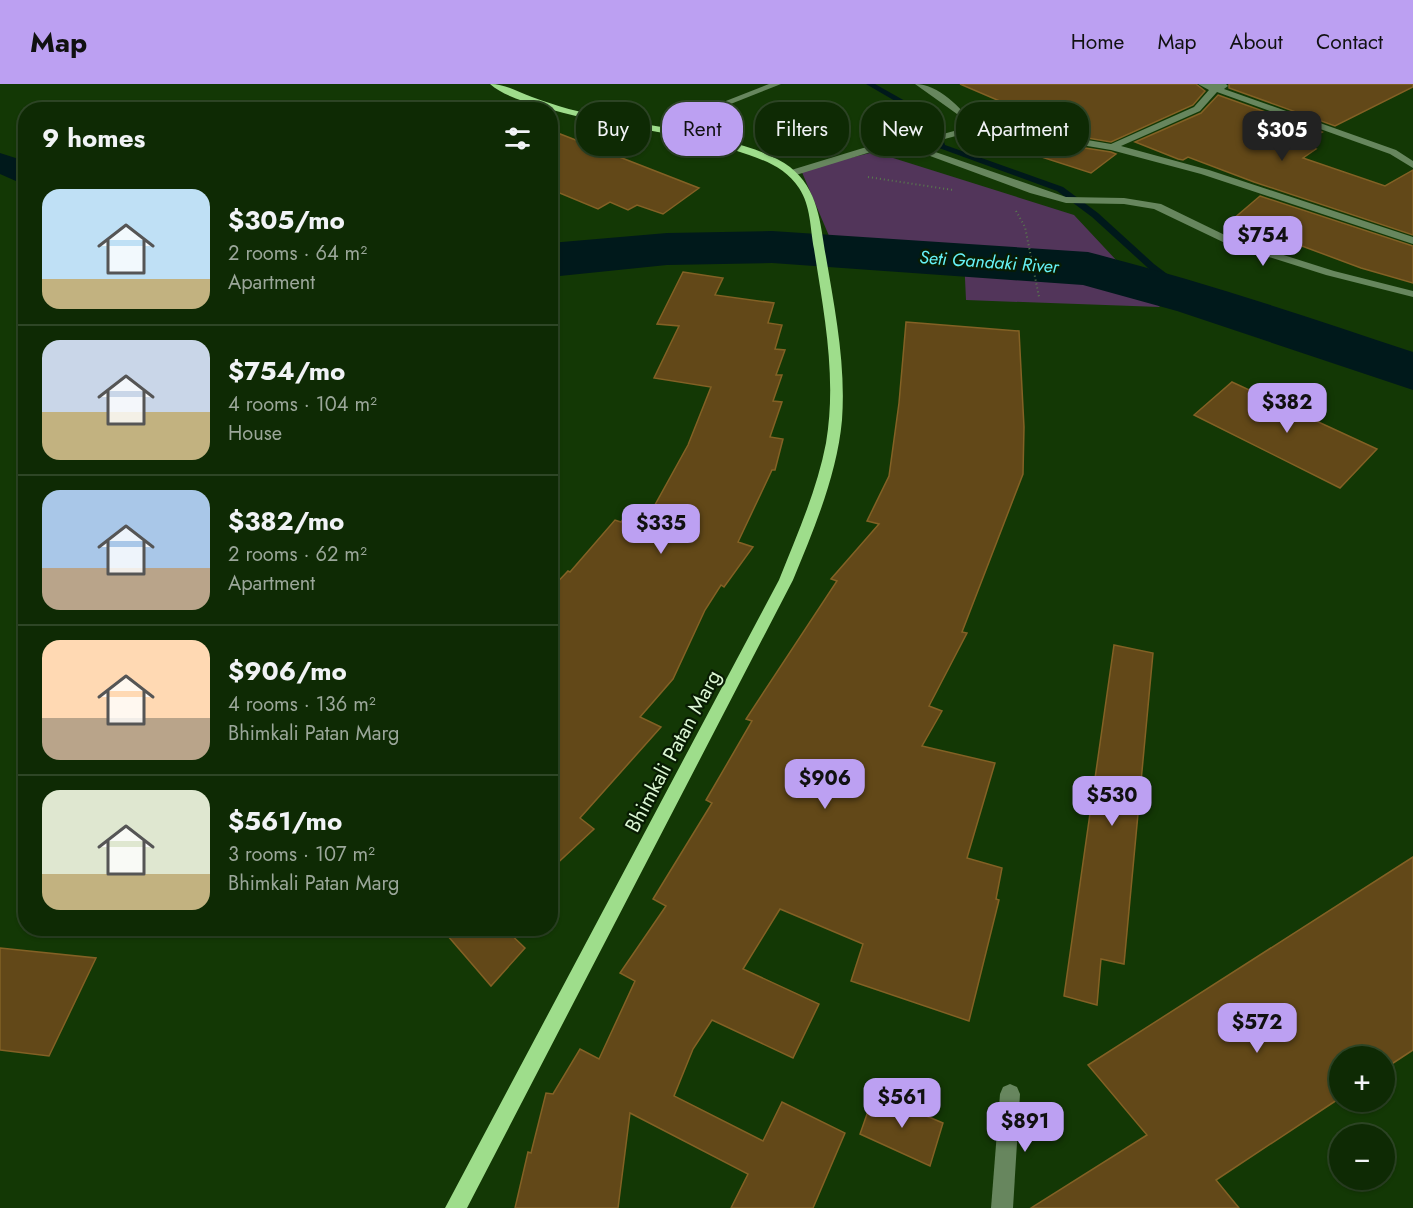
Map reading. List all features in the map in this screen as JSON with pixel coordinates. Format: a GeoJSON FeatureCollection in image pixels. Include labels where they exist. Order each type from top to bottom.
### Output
{"type":"FeatureCollection","features":[{"type":"Feature","properties":{"kind":"main road"},"geometry":{"type":"LineString","coordinates":[[494,84],[534,102]]}},
{"type":"Feature","properties":{"kind":"main road"},"geometry":{"type":"LineString","coordinates":[[558,108],[743,150],[772,160],[792,173]]}},
{"type":"Feature","properties":{"kind":"main road","name":"Bhimkali Patan Marg"},"geometry":{"type":"LineString","coordinates":[[456,1208],[780,590],[817,505],[832,443],[836,413],[836,378],[826,287],[811,201],[802,184],[792,173]]}},
{"type":"Feature","properties":{"kind":"street"},"geometry":{"type":"LineString","coordinates":[[657,130],[777,84]]}},
{"type":"Feature","properties":{"kind":"street"},"geometry":{"type":"LineString","coordinates":[[919,84],[956,109]]}},
{"type":"Feature","properties":{"kind":"street"},"geometry":{"type":"LineString","coordinates":[[1202,84],[1393,152],[1413,165]]}},
{"type":"Feature","properties":{"kind":"street"},"geometry":{"type":"LineString","coordinates":[[1112,147],[1197,109],[1215,89],[1226,84]]}},
{"type":"Feature","properties":{"kind":"street"},"geometry":{"type":"LineString","coordinates":[[1089,143],[1112,147],[1204,172],[1413,241]]}},
{"type":"Feature","properties":{"kind":"street"},"geometry":{"type":"LineString","coordinates":[[792,173],[861,152]]}},
{"type":"Feature","properties":{"kind":"street"},"geometry":{"type":"LineString","coordinates":[[940,156],[1034,191],[1066,200],[1124,201],[1157,206],[1229,241],[1330,273],[1413,294]]}},
{"type":"Feature","properties":{"kind":"street"},"geometry":{"type":"LineString","coordinates":[[1002,1208],[1010,1094]]}},
{"type":"Feature","properties":{"kind":"path"},"geometry":{"type":"LineString","coordinates":[[860,175],[963,192]]}},
{"type":"Feature","properties":{"kind":"path"},"geometry":{"type":"LineString","coordinates":[[1025,227],[1039,297]]}},
{"type":"Feature","properties":{"kind":"shaded area"},"geometry":{"type":"Polygon","coordinates":[[[861,155],[887,156],[1074,215],[1160,307],[966,300],[964,257],[835,250],[801,170],[861,155]]]}},
{"type":"Feature","properties":{"kind":"water"},"geometry":{"type":"Polygon","coordinates":[[[0,153],[18,159],[18,182],[0,174],[0,153]]]}},
{"type":"Feature","properties":{"kind":"building"},"geometry":{"type":"Polygon","coordinates":[[[960,84],[1196,84],[1205,91],[1193,105],[1111,142],[1089,138],[1089,102],[1002,102],[960,84]]]}},
{"type":"Feature","properties":{"kind":"building"},"geometry":{"type":"Polygon","coordinates":[[[1229,84],[1413,84],[1413,87],[1335,126],[1229,88],[1229,84]]]}},
{"type":"Feature","properties":{"kind":"building"},"geometry":{"type":"Polygon","coordinates":[[[1218,95],[1322,132],[1300,143],[1316,149],[1303,158],[1385,186],[1413,170],[1413,235],[1254,182],[1188,157],[1183,160],[1178,159],[1135,142],[1201,113],[1218,95]]]}},
{"type":"Feature","properties":{"kind":"building"},"geometry":{"type":"Polygon","coordinates":[[[558,133],[576,140],[576,156],[617,156],[699,188],[663,214],[637,205],[628,210],[610,202],[598,209],[558,192],[558,133]]]}},
{"type":"Feature","properties":{"kind":"building"},"geometry":{"type":"Polygon","coordinates":[[[1089,149],[1116,154],[1091,173],[1038,156],[1089,156],[1089,149]]]}},
{"type":"Feature","properties":{"kind":"building"},"geometry":{"type":"Polygon","coordinates":[[[1260,196],[1413,246],[1413,283],[1361,268],[1232,220],[1260,196]]]}},
{"type":"Feature","properties":{"kind":"building"},"geometry":{"type":"Polygon","coordinates":[[[683,272],[723,278],[715,295],[774,303],[768,323],[782,325],[775,349],[785,350],[776,375],[782,375],[773,401],[782,402],[770,437],[783,439],[775,470],[772,470],[738,542],[753,547],[724,587],[721,585],[705,610],[673,679],[640,717],[661,727],[580,818],[594,829],[558,863],[558,582],[568,571],[570,572],[615,520],[621,522],[633,506],[651,512],[688,445],[711,387],[654,378],[679,326],[657,324],[683,272]]]}},
{"type":"Feature","properties":{"kind":"building"},"geometry":{"type":"Polygon","coordinates":[[[906,322],[1019,331],[1024,427],[1023,474],[962,632],[967,633],[929,706],[942,711],[922,746],[995,763],[967,858],[1002,868],[996,899],[999,900],[969,1021],[851,981],[863,944],[780,909],[743,969],[819,1004],[793,1058],[712,1020],[693,1049],[674,1096],[763,1141],[782,1102],[845,1133],[813,1208],[731,1208],[748,1174],[630,1113],[618,1208],[515,1208],[528,1152],[531,1153],[546,1093],[553,1094],[580,1049],[599,1059],[635,981],[620,973],[666,906],[653,899],[712,803],[706,800],[752,721],[746,719],[837,581],[831,579],[879,524],[867,521],[889,476],[899,403],[906,322]]]}},
{"type":"Feature","properties":{"kind":"building"},"geometry":{"type":"Polygon","coordinates":[[[1232,382],[1377,449],[1340,488],[1194,415],[1232,382]]]}},
{"type":"Feature","properties":{"kind":"building"},"geometry":{"type":"Polygon","coordinates":[[[1114,645],[1153,653],[1124,964],[1101,959],[1097,1005],[1064,996],[1114,645]]]}},
{"type":"Feature","properties":{"kind":"building"},"geometry":{"type":"Polygon","coordinates":[[[1413,857],[1413,1050],[1395,1062],[1395,1046],[1329,1046],[1329,1105],[1216,1180],[1239,1208],[1031,1208],[1147,1135],[1088,1065],[1413,857]]]}},
{"type":"Feature","properties":{"kind":"building"},"geometry":{"type":"Polygon","coordinates":[[[448,936],[512,936],[525,948],[491,986],[448,936]]]}},
{"type":"Feature","properties":{"kind":"building"},"geometry":{"type":"Polygon","coordinates":[[[0,948],[96,958],[49,1056],[0,1050],[0,948]]]}},
{"type":"Feature","properties":{"kind":"building"},"geometry":{"type":"Polygon","coordinates":[[[874,1094],[943,1123],[930,1166],[860,1134],[874,1094]]]}},
{"type":"Feature","properties":{"kind":"waterway"},"geometry":{"type":"LineString","coordinates":[[870,84],[934,121],[942,146],[1060,189],[1095,215],[1151,266],[1194,298]]}},
{"type":"Feature","properties":{"kind":"waterway","name":"Seti Gandaki River"},"geometry":{"type":"LineString","coordinates":[[558,259],[667,249],[772,247],[1088,269],[1150,288],[1194,298],[1413,372]]}}]}
